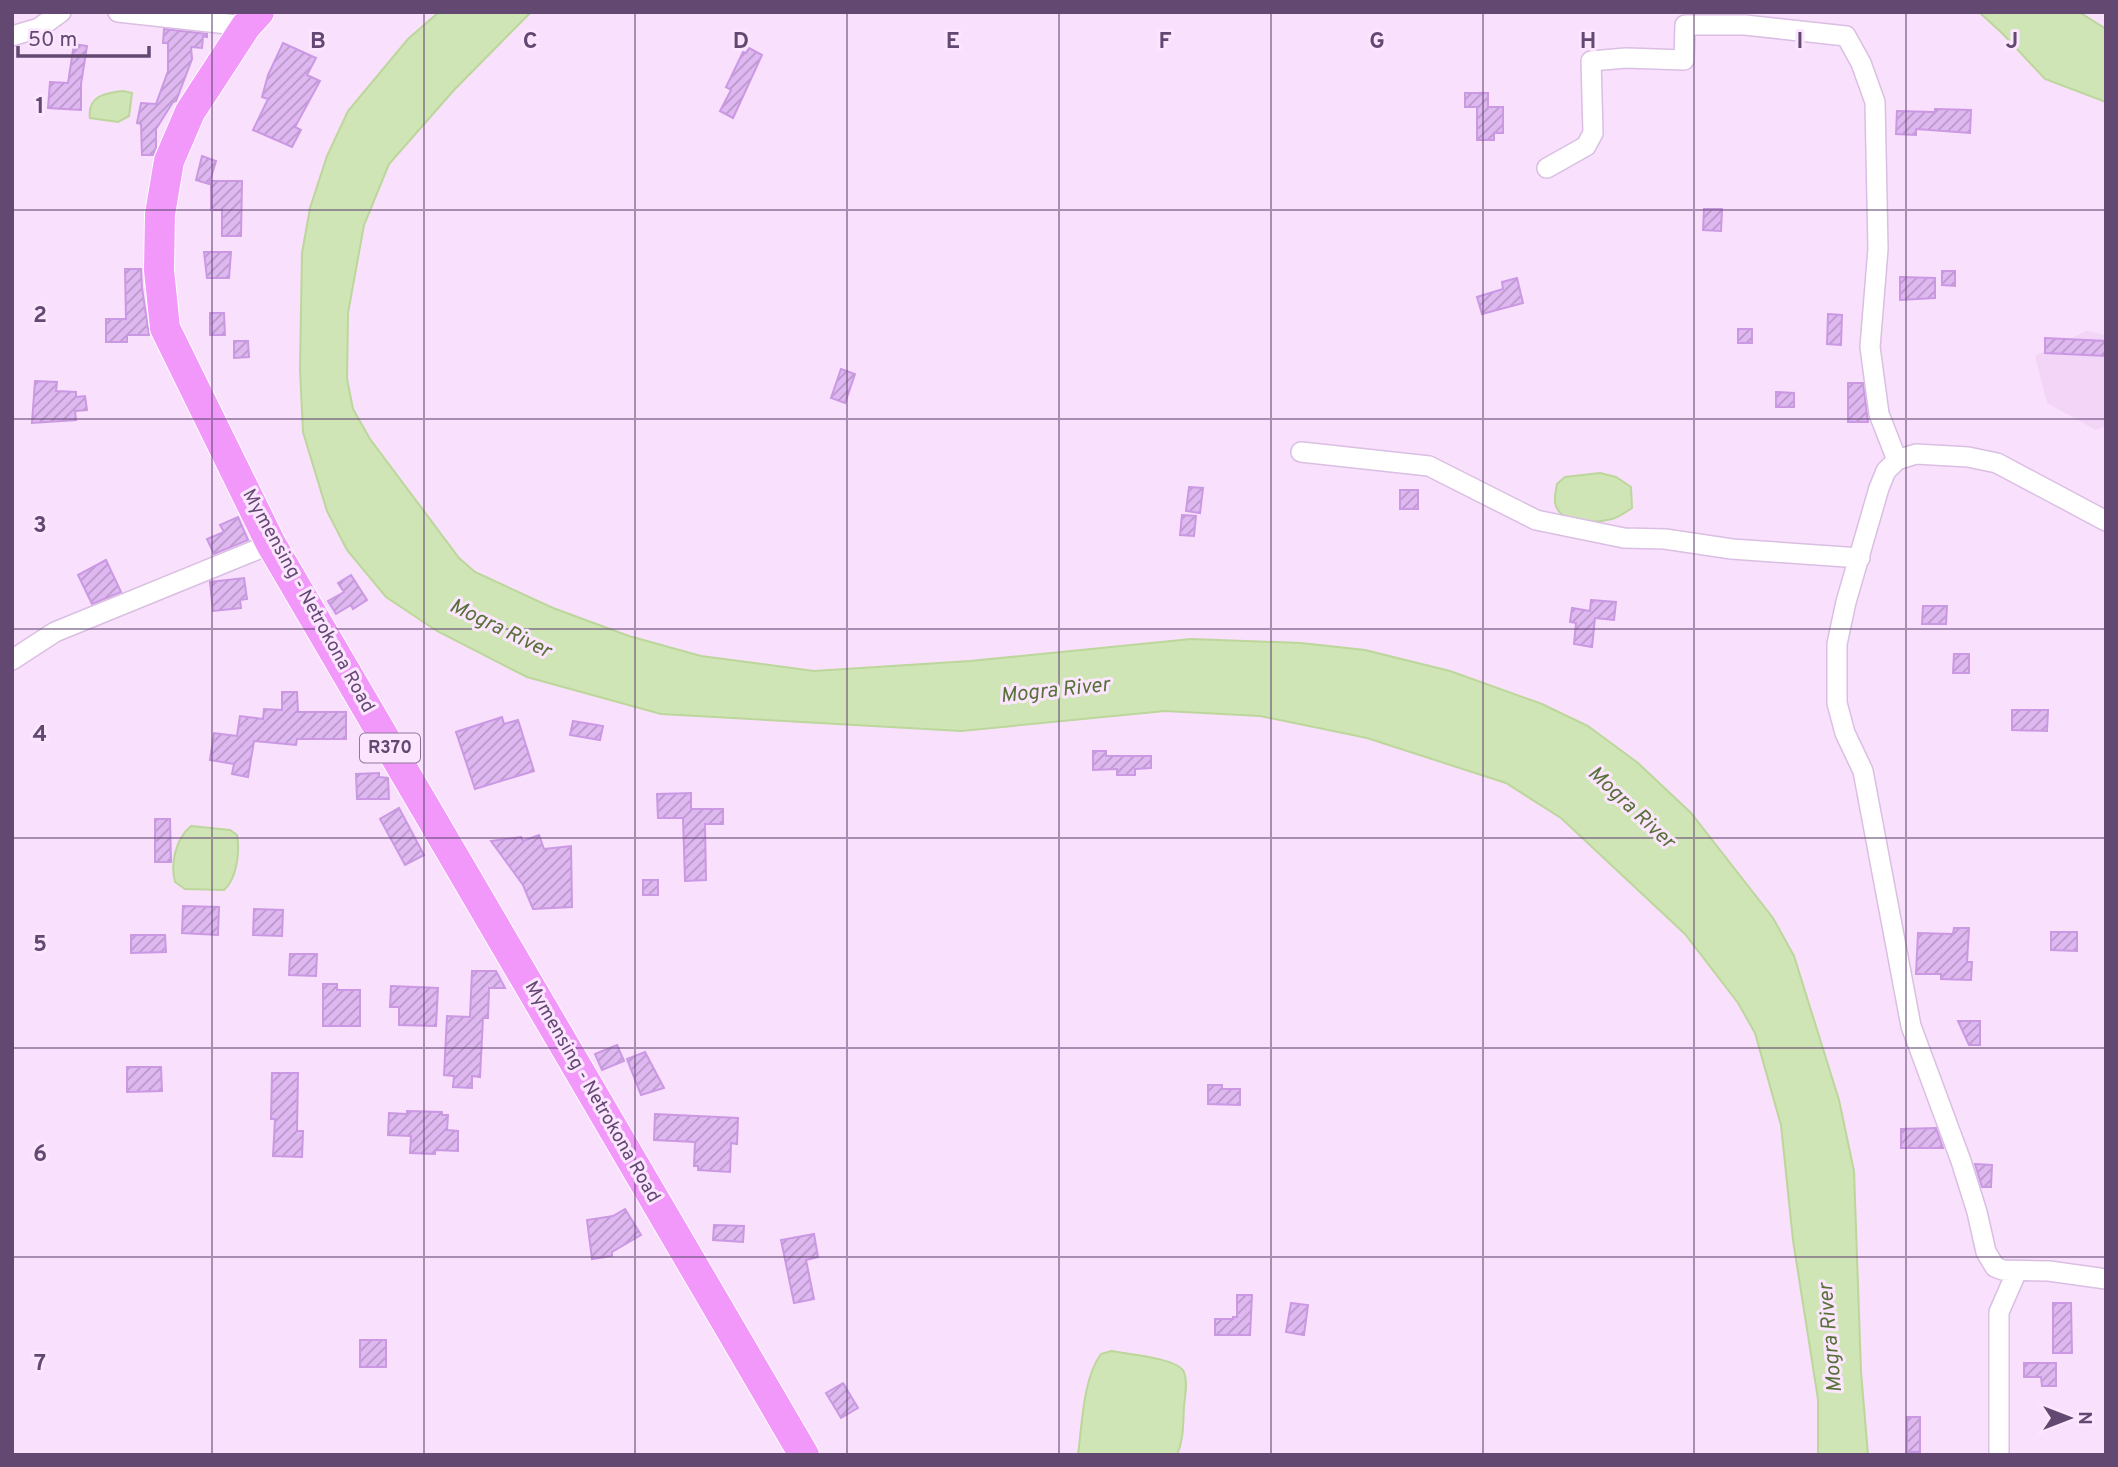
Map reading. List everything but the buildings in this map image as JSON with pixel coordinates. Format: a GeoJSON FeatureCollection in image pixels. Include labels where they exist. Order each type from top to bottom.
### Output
{"type":"FeatureCollection","features":[{"type":"Feature","properties":{"kind":"main road","name":"Mymensing - Netrokona Road"},"geometry":{"type":"LineString","coordinates":[[252,19],[190,112],[169,161],[160,214],[159,270],[165,328],[271,544],[804,1455]]}},
{"type":"Feature","properties":{"kind":"street"},"geometry":{"type":"LineString","coordinates":[[12,36],[39,28],[61,12]]}},
{"type":"Feature","properties":{"kind":"street"},"geometry":{"type":"LineString","coordinates":[[118,12],[252,19]]}},
{"type":"Feature","properties":{"kind":"street"},"geometry":{"type":"LineString","coordinates":[[1547,168],[1586,146],[1593,133],[1591,61],[1626,58],[1684,60],[1685,25],[1745,25],[1790,21],[1846,36],[1861,63],[1875,102],[1878,248],[1870,347],[1878,414],[1898,460]]}},
{"type":"Feature","properties":{"kind":"street"},"geometry":{"type":"LineString","coordinates":[[1301,452],[1429,466],[1536,520],[1624,538],[1665,539],[1732,548],[1860,558]]}},
{"type":"Feature","properties":{"kind":"street"},"geometry":{"type":"LineString","coordinates":[[2106,521],[1997,463],[1938,454],[1916,454],[1898,460],[1886,471],[1879,488],[1837,644],[1837,703],[1845,733],[1863,771],[1910,1027],[1961,1161],[1986,1252],[1995,1267],[2003,1270],[2049,1271],[2106,1279]]}},
{"type":"Feature","properties":{"kind":"street"},"geometry":{"type":"LineString","coordinates":[[12,660],[55,632],[271,544]]}},
{"type":"Feature","properties":{"kind":"street"},"geometry":{"type":"LineString","coordinates":[[1998,1455],[1998,1312],[2017,1271]]}},
{"type":"Feature","properties":{"kind":"shaded area"},"geometry":{"type":"Polygon","coordinates":[[[2086,331],[2106,335],[2106,426],[2096,430],[2047,403],[2035,356],[2086,331]]]}},
{"type":"Feature","properties":{"kind":"water","name":"Mogra River"},"geometry":{"type":"Polygon","coordinates":[[[439,12],[531,12],[454,90],[389,164],[364,225],[348,313],[347,379],[353,409],[370,439],[459,558],[475,572],[553,608],[629,636],[701,656],[814,671],[970,661],[1191,639],[1301,643],[1365,650],[1450,671],[1542,704],[1588,726],[1638,763],[1691,813],[1773,918],[1794,956],[1839,1100],[1854,1171],[1861,1372],[1868,1455],[1818,1455],[1818,1399],[1793,1240],[1781,1125],[1755,1033],[1738,1003],[1685,934],[1561,818],[1506,783],[1367,738],[1260,716],[1165,711],[961,731],[661,714],[527,677],[437,631],[386,597],[347,550],[327,511],[303,432],[300,370],[302,253],[310,208],[327,156],[348,111],[408,39],[439,12]]]}},
{"type":"Feature","properties":{"kind":"water"},"geometry":{"type":"Polygon","coordinates":[[[1979,12],[2079,12],[2106,29],[2106,102],[2045,79],[1979,12]]]}},
{"type":"Feature","properties":{"kind":"water"},"geometry":{"type":"Polygon","coordinates":[[[123,91],[132,93],[129,116],[118,122],[90,118],[94,100],[123,91]]]}},
{"type":"Feature","properties":{"kind":"water"},"geometry":{"type":"Polygon","coordinates":[[[1600,473],[1616,477],[1631,487],[1632,508],[1615,518],[1597,521],[1565,517],[1556,506],[1557,484],[1565,477],[1600,473]]]}},
{"type":"Feature","properties":{"kind":"water"},"geometry":{"type":"Polygon","coordinates":[[[191,826],[230,830],[237,835],[236,864],[232,879],[224,890],[185,889],[175,882],[173,867],[176,851],[181,837],[191,826]]]}},
{"type":"Feature","properties":{"kind":"water"},"geometry":{"type":"Polygon","coordinates":[[[1111,1351],[1162,1360],[1180,1367],[1184,1372],[1186,1385],[1183,1431],[1177,1455],[1078,1455],[1090,1376],[1101,1354],[1111,1351]]]}}]}
